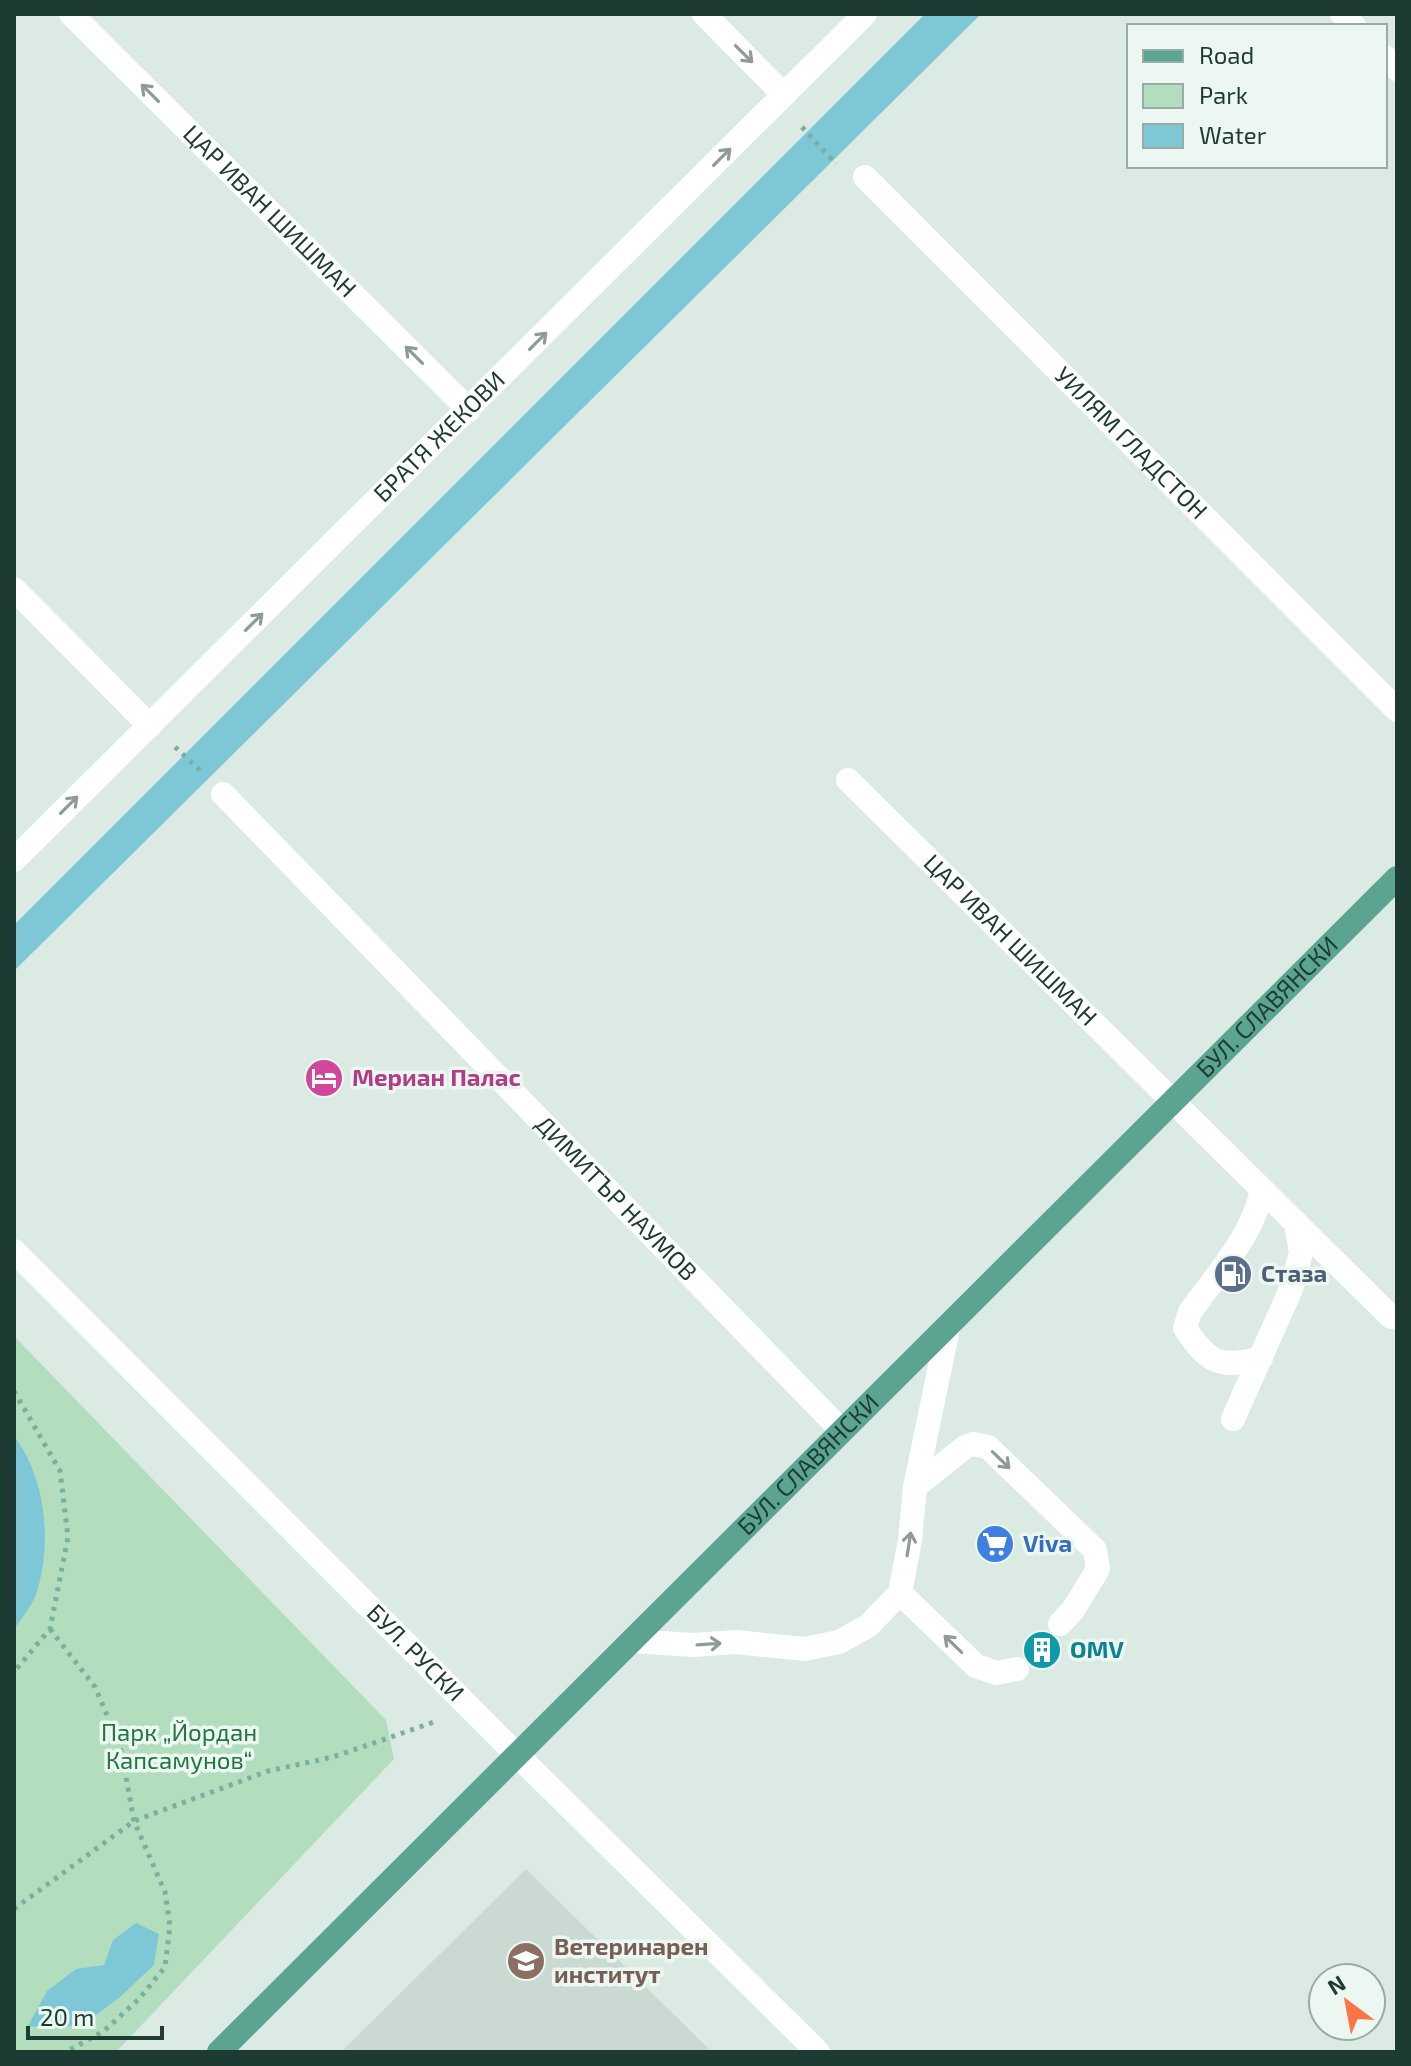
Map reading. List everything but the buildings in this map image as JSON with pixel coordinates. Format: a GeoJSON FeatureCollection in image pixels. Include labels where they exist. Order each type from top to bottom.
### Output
{"type":"FeatureCollection","features":[{"type":"Feature","properties":{"kind":"main road","name":"БУЛ. СЛАВЯНСКИ"},"geometry":{"type":"LineString","coordinates":[[219,2052],[1397,878]]}},
{"type":"Feature","properties":{"kind":"street","name":"ЦАР ИВАН ШИШМАН"},"geometry":{"type":"LineString","coordinates":[[71,14],[469,410]]}},
{"type":"Feature","properties":{"kind":"street"},"geometry":{"type":"LineString","coordinates":[[704,14],[784,95]]}},
{"type":"Feature","properties":{"kind":"street","name":"БРАТЯ ЖЕКОВИ"},"geometry":{"type":"LineString","coordinates":[[14,860],[865,14]]}},
{"type":"Feature","properties":{"kind":"street","name":"УИЛЯМ ГЛАДСТОН"},"geometry":{"type":"LineString","coordinates":[[865,177],[1397,710]]}},
{"type":"Feature","properties":{"kind":"street"},"geometry":{"type":"LineString","coordinates":[[14,589],[150,726]]}},
{"type":"Feature","properties":{"kind":"street","name":"ЦАР ИВАН ШИШМАН"},"geometry":{"type":"LineString","coordinates":[[848,780],[1391,1317]]}},
{"type":"Feature","properties":{"kind":"street","name":"ДИМИТЪР НАУМОВ"},"geometry":{"type":"LineString","coordinates":[[223,794],[842,1431]]}},
{"type":"Feature","properties":{"kind":"street"},"geometry":{"type":"LineString","coordinates":[[1261,1358],[1230,1365],[1209,1359],[1185,1328],[1190,1312],[1250,1228],[1258,1211],[1262,1190]]}},
{"type":"Feature","properties":{"kind":"street"},"geometry":{"type":"LineString","coordinates":[[1233,1419],[1291,1289],[1301,1253],[1296,1223]]}},
{"type":"Feature","properties":{"kind":"street","name":"БУЛ. РУСКИ"},"geometry":{"type":"LineString","coordinates":[[14,1251],[818,2052]]}},
{"type":"Feature","properties":{"kind":"street"},"geometry":{"type":"LineString","coordinates":[[632,1641],[693,1645],[735,1642],[805,1649],[839,1642],[868,1626],[900,1593],[910,1540],[915,1487],[949,1324]]}},
{"type":"Feature","properties":{"kind":"street"},"geometry":{"type":"LineString","coordinates":[[915,1487],[965,1447],[973,1444],[988,1447],[1095,1550],[1098,1569],[1073,1610],[1060,1624]]}},
{"type":"Feature","properties":{"kind":"street"},"geometry":{"type":"LineString","coordinates":[[900,1593],[976,1666],[997,1673],[1017,1669]]}},
{"type":"Feature","properties":{"kind":"path"},"geometry":{"type":"LineString","coordinates":[[804,131],[838,166]]}},
{"type":"Feature","properties":{"kind":"path"},"geometry":{"type":"LineString","coordinates":[[14,1391],[60,1471],[68,1537],[50,1629],[14,1672]]}},
{"type":"Feature","properties":{"kind":"path"},"geometry":{"type":"LineString","coordinates":[[50,1629],[95,1687],[120,1745],[134,1821],[165,1892],[170,1926],[165,1967],[139,1999],[104,2031],[66,2052]]}},
{"type":"Feature","properties":{"kind":"path"},"geometry":{"type":"LineString","coordinates":[[14,1909],[134,1821],[268,1771],[333,1757],[472,1709]]}},
{"type":"Feature","properties":{"kind":"shaded area","name":"Ветеринарен институт"},"geometry":{"type":"Polygon","coordinates":[[[526,1869],[712,2052],[341,2052],[526,1869]]]}},
{"type":"Feature","properties":{"kind":"green space","name":"Парк „Йордан Капсамунов“"},"geometry":{"type":"Polygon","coordinates":[[[14,1336],[386,1720],[394,1759],[116,2052],[14,2052],[14,1336]]]}},
{"type":"Feature","properties":{"kind":"water"},"geometry":{"type":"Polygon","coordinates":[[[925,14],[981,14],[14,971],[14,925],[925,14]]]}},
{"type":"Feature","properties":{"kind":"water"},"geometry":{"type":"Polygon","coordinates":[[[14,1436],[33,1471],[45,1531],[37,1592],[14,1629],[14,1436]]]}},
{"type":"Feature","properties":{"kind":"water"},"geometry":{"type":"Polygon","coordinates":[[[136,1923],[159,1934],[154,1965],[92,2018],[62,2029],[28,2026],[47,1991],[76,1969],[104,1965],[113,1940],[136,1923]]]}},
{"type":"Feature","properties":{"kind":"place","name":"Мериан Палас"},"geometry":{"type":"Point","coordinates":[324,1078]}},
{"type":"Feature","properties":{"kind":"place","name":"Стаза"},"geometry":{"type":"Point","coordinates":[1233,1274]}},
{"type":"Feature","properties":{"kind":"place","name":"Viva"},"geometry":{"type":"Point","coordinates":[995,1544]}},
{"type":"Feature","properties":{"kind":"place","name":"OMV"},"geometry":{"type":"Point","coordinates":[1042,1650]}},
{"type":"Feature","properties":{"kind":"place","name":"Ветеринарен институт"},"geometry":{"type":"Point","coordinates":[526,1961]}}]}
